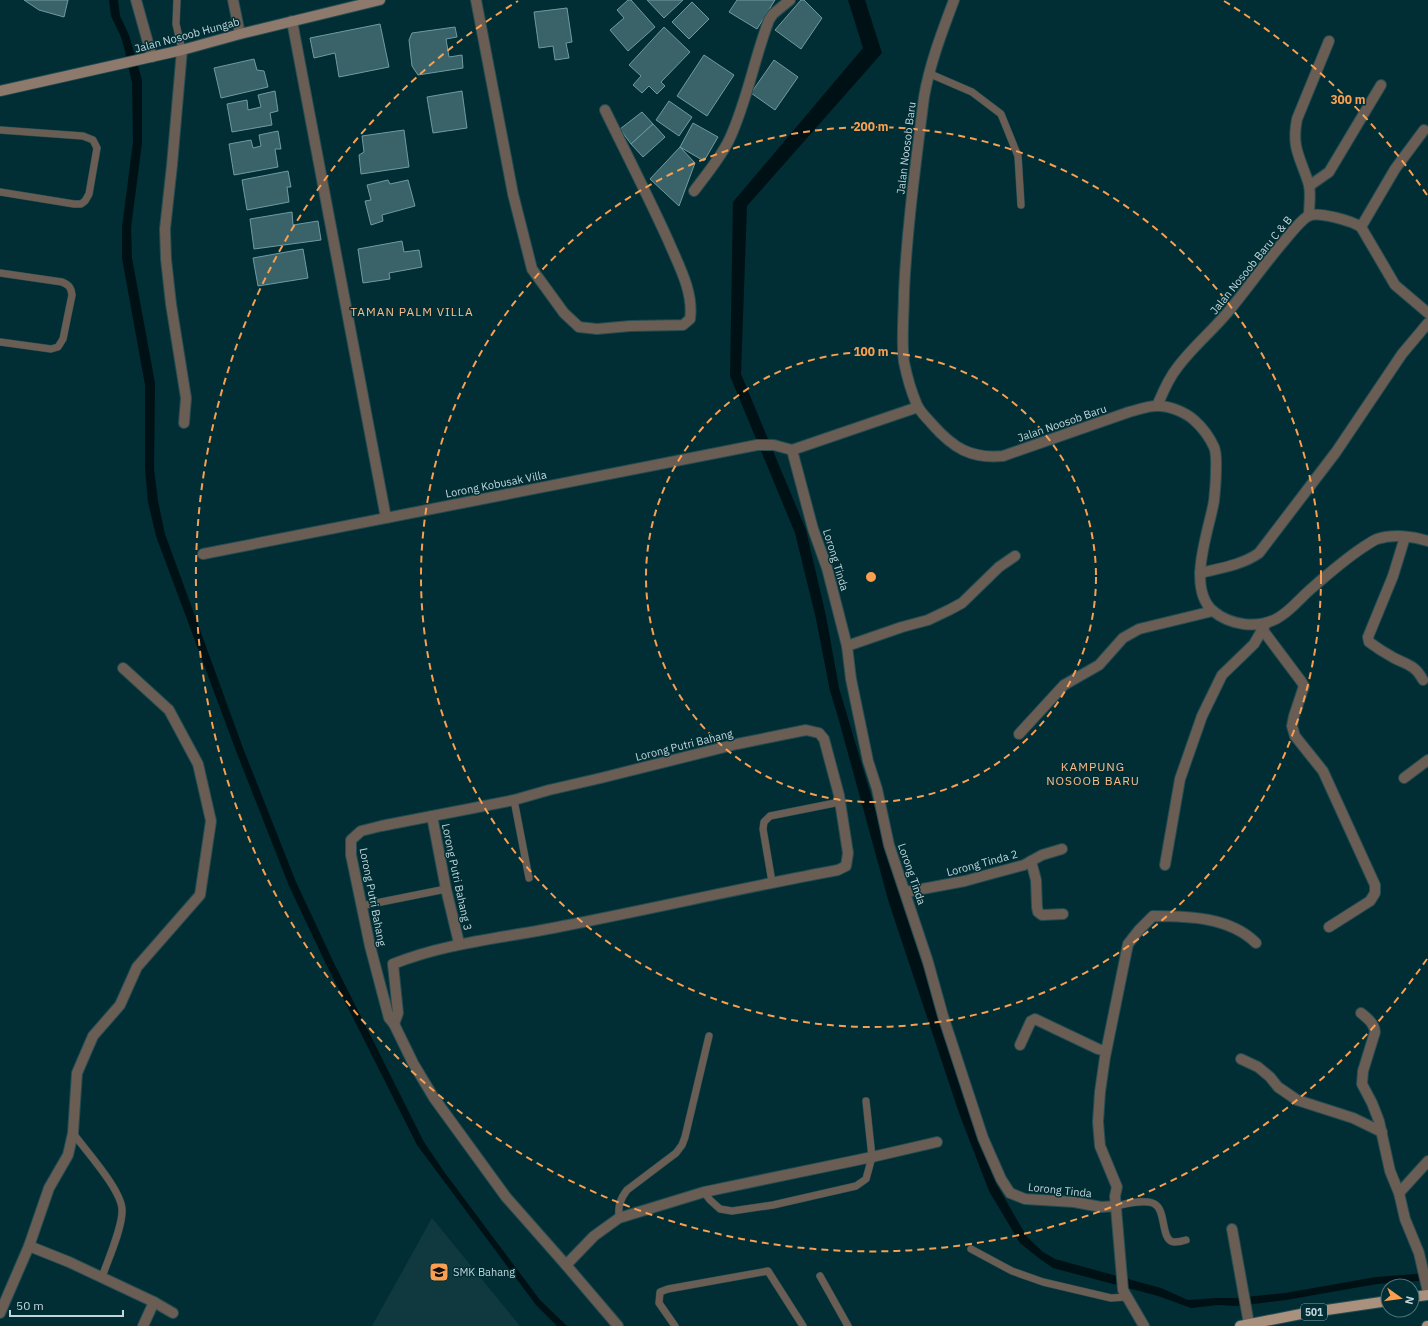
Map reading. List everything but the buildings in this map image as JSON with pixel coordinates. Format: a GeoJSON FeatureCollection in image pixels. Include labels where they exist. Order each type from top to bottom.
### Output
{"type":"FeatureCollection","features":[{"type":"Feature","properties":{"kind":"main road","name":"Jalan Nosoob Hungab"},"geometry":{"type":"LineString","coordinates":[[0,91],[182,50],[240,34],[380,0]]}},
{"type":"Feature","properties":{"kind":"main road","name":"501"},"geometry":{"type":"LineString","coordinates":[[1244,1325],[1380,1301]]}},
{"type":"Feature","properties":{"kind":"street"},"geometry":{"type":"LineString","coordinates":[[136,0],[148,58]]}},
{"type":"Feature","properties":{"kind":"street"},"geometry":{"type":"LineString","coordinates":[[233,0],[240,34]]}},
{"type":"Feature","properties":{"kind":"street"},"geometry":{"type":"LineString","coordinates":[[476,0],[513,194],[532,269],[564,313],[579,327],[597,329],[630,326],[683,325],[690,319],[691,310],[684,280],[653,208],[605,110]]}},
{"type":"Feature","properties":{"kind":"street"},"geometry":{"type":"LineString","coordinates":[[694,191],[729,140],[743,104],[769,20],[790,0]]}},
{"type":"Feature","properties":{"kind":"street","name":"Jalan Noosob Baru"},"geometry":{"type":"LineString","coordinates":[[954,0],[928,73],[918,143],[906,259],[902,341],[904,361],[909,383],[918,407],[944,438],[960,449],[983,456],[1003,456],[1129,412],[1157,406],[1176,410],[1191,417],[1202,427],[1214,448],[1216,461],[1214,501],[1201,561],[1201,589],[1205,601],[1213,611],[1238,624],[1264,626],[1276,619],[1289,610],[1311,589],[1353,554],[1376,539],[1396,536],[1428,541]]}},
{"type":"Feature","properties":{"kind":"street"},"geometry":{"type":"LineString","coordinates":[[292,21],[386,518]]}},
{"type":"Feature","properties":{"kind":"street"},"geometry":{"type":"LineString","coordinates":[[1309,216],[1309,186],[1296,149],[1294,132],[1297,119],[1329,41]]}},
{"type":"Feature","properties":{"kind":"street"},"geometry":{"type":"LineString","coordinates":[[182,50],[165,229],[166,259],[171,304],[186,398],[184,423]]}},
{"type":"Feature","properties":{"kind":"street"},"geometry":{"type":"LineString","coordinates":[[1309,186],[1329,172],[1381,85]]}},
{"type":"Feature","properties":{"kind":"street"},"geometry":{"type":"LineString","coordinates":[[1424,130],[1396,169],[1361,227],[1395,285],[1428,313]]}},
{"type":"Feature","properties":{"kind":"street","name":"Jalan Nosoob Baru C & B"},"geometry":{"type":"LineString","coordinates":[[1157,406],[1165,388],[1177,368],[1233,307],[1264,264],[1291,233],[1309,216],[1318,214],[1330,216],[1356,223],[1361,227]]}},
{"type":"Feature","properties":{"kind":"street"},"geometry":{"type":"LineString","coordinates":[[1200,573],[1241,563],[1251,559],[1267,544],[1336,452],[1402,354],[1428,323]]}},
{"type":"Feature","properties":{"kind":"street"},"geometry":{"type":"LineString","coordinates":[[792,450],[918,407]]}},
{"type":"Feature","properties":{"kind":"street","name":"Lorong Kobusak Villa"},"geometry":{"type":"LineString","coordinates":[[203,554],[757,446],[774,445],[792,450]]}},
{"type":"Feature","properties":{"kind":"street","name":"Lorong Tinda"},"geometry":{"type":"LineString","coordinates":[[792,450],[813,529],[827,568],[847,646],[851,679],[868,761],[877,789],[889,845],[906,892],[943,1016],[981,1130],[1001,1179],[1010,1193],[1025,1199],[1074,1202],[1101,1207],[1116,1206]]}},
{"type":"Feature","properties":{"kind":"street"},"geometry":{"type":"LineString","coordinates":[[1405,537],[1393,576],[1368,637],[1369,642],[1383,652],[1410,664],[1420,674],[1423,680]]}},
{"type":"Feature","properties":{"kind":"street"},"geometry":{"type":"LineString","coordinates":[[847,646],[902,627],[928,620],[949,610],[962,603],[999,567],[1015,556]]}},
{"type":"Feature","properties":{"kind":"street"},"geometry":{"type":"LineString","coordinates":[[1019,734],[1064,685],[1099,665],[1123,638],[1139,629],[1213,611]]}},
{"type":"Feature","properties":{"kind":"street"},"geometry":{"type":"LineString","coordinates":[[1165,865],[1180,779],[1202,716],[1222,676],[1254,644],[1264,626],[1304,686],[1292,726],[1295,736],[1323,771],[1375,885],[1374,893],[1370,901],[1329,927]]}},
{"type":"Feature","properties":{"kind":"street"},"geometry":{"type":"LineString","coordinates":[[0,1312],[30,1246],[49,1188],[68,1155],[73,1133],[77,1073],[93,1036],[120,1005],[137,967],[200,895],[211,821],[198,764],[169,710],[123,668]]}},
{"type":"Feature","properties":{"kind":"street","name":"Lorong Putri Bahang"},"geometry":{"type":"LineString","coordinates":[[376,970],[419,954],[459,943],[521,934],[772,882],[838,870],[846,866],[848,853],[840,802],[824,739],[819,733],[806,730],[737,744],[514,800],[381,826],[362,831],[351,840],[351,855],[361,906],[376,970],[389,1018],[394,1024],[413,1063],[434,1098],[506,1197],[566,1264],[618,1326]]}},
{"type":"Feature","properties":{"kind":"street"},"geometry":{"type":"LineString","coordinates":[[1404,778],[1428,760]]}},
{"type":"Feature","properties":{"kind":"street","name":"Lorong Putri Bahang 3"},"geometry":{"type":"LineString","coordinates":[[432,816],[446,889],[459,943]]}},
{"type":"Feature","properties":{"kind":"street","name":"Lorong Tinda 2"},"geometry":{"type":"LineString","coordinates":[[906,892],[965,881],[1024,865],[1042,855],[1062,850]]}},
{"type":"Feature","properties":{"kind":"street"},"geometry":{"type":"LineString","coordinates":[[1031,861],[1036,880],[1038,912],[1042,914],[1063,914]]}},
{"type":"Feature","properties":{"kind":"street"},"geometry":{"type":"LineString","coordinates":[[1144,1326],[1125,1294],[1121,1274],[1115,1196],[1117,1187],[1100,1146],[1099,1135],[1100,1092],[1106,1051],[1128,944],[1153,916],[1184,916],[1216,922],[1237,930],[1250,937],[1256,943]]}},
{"type":"Feature","properties":{"kind":"street"},"geometry":{"type":"LineString","coordinates":[[393,964],[398,1013],[394,1024]]}},
{"type":"Feature","properties":{"kind":"street"},"geometry":{"type":"LineString","coordinates":[[1361,1013],[1372,1022],[1375,1027],[1372,1046],[1362,1078],[1364,1088],[1372,1102],[1382,1132],[1390,1171],[1399,1193],[1405,1219],[1419,1253],[1428,1293]]}},
{"type":"Feature","properties":{"kind":"street"},"geometry":{"type":"LineString","coordinates":[[1020,1045],[1031,1021],[1035,1019],[1098,1049],[1106,1051]]}},
{"type":"Feature","properties":{"kind":"street"},"geometry":{"type":"LineString","coordinates":[[1241,1059],[1258,1067],[1270,1076],[1278,1087],[1296,1100],[1352,1118],[1382,1132]]}},
{"type":"Feature","properties":{"kind":"street"},"geometry":{"type":"LineString","coordinates":[[566,1264],[594,1236],[619,1218],[704,1192],[937,1142]]}},
{"type":"Feature","properties":{"kind":"street"},"geometry":{"type":"LineString","coordinates":[[1399,1193],[1428,1161]]}},
{"type":"Feature","properties":{"kind":"street"},"geometry":{"type":"LineString","coordinates":[[1232,1229],[1246,1306],[1244,1325]]}},
{"type":"Feature","properties":{"kind":"street"},"geometry":{"type":"LineString","coordinates":[[30,1246],[102,1277],[154,1302],[173,1313]]}},
{"type":"Feature","properties":{"kind":"street"},"geometry":{"type":"LineString","coordinates":[[143,1326],[154,1302]]}},
{"type":"Feature","properties":{"kind":"lane"},"geometry":{"type":"LineString","coordinates":[[176,0],[176,24],[182,50]]}},
{"type":"Feature","properties":{"kind":"lane"},"geometry":{"type":"LineString","coordinates":[[928,73],[972,92],[1001,114],[1018,156],[1021,205]]}},
{"type":"Feature","properties":{"kind":"lane"},"geometry":{"type":"LineString","coordinates":[[0,130],[83,136],[93,140],[97,148],[90,194],[81,204],[0,192]]}},
{"type":"Feature","properties":{"kind":"lane"},"geometry":{"type":"LineString","coordinates":[[0,273],[62,282],[68,284],[71,288],[72,295],[63,339],[58,347],[51,349],[0,342]]}},
{"type":"Feature","properties":{"kind":"lane"},"geometry":{"type":"LineString","coordinates":[[514,800],[529,878]]}},
{"type":"Feature","properties":{"kind":"lane"},"geometry":{"type":"LineString","coordinates":[[772,882],[763,829],[764,822],[770,816],[840,802]]}},
{"type":"Feature","properties":{"kind":"lane"},"geometry":{"type":"LineString","coordinates":[[361,906],[446,889]]}},
{"type":"Feature","properties":{"kind":"lane"},"geometry":{"type":"LineString","coordinates":[[619,1218],[619,1203],[627,1190],[676,1153],[682,1145],[691,1115],[709,1036]]}},
{"type":"Feature","properties":{"kind":"lane"},"geometry":{"type":"LineString","coordinates":[[704,1192],[720,1209],[732,1211],[773,1205],[856,1186],[866,1179],[872,1157],[866,1101]]}},
{"type":"Feature","properties":{"kind":"lane"},"geometry":{"type":"LineString","coordinates":[[73,1133],[117,1191],[123,1209],[119,1228],[102,1277]]}},
{"type":"Feature","properties":{"kind":"lane"},"geometry":{"type":"LineString","coordinates":[[1116,1206],[1151,1202],[1160,1210],[1169,1240],[1174,1242],[1186,1240]]}},
{"type":"Feature","properties":{"kind":"lane"},"geometry":{"type":"LineString","coordinates":[[971,1249],[1012,1271],[1043,1282],[1111,1298],[1125,1294]]}},
{"type":"Feature","properties":{"kind":"lane"},"geometry":{"type":"LineString","coordinates":[[675,1326],[660,1303],[660,1292],[668,1289],[768,1271],[803,1326]]}},
{"type":"Feature","properties":{"kind":"lane"},"geometry":{"type":"LineString","coordinates":[[820,1276],[848,1326]]}},
{"type":"Feature","properties":{"kind":"shaded area"},"geometry":{"type":"Polygon","coordinates":[[[109,0],[118,0],[120,16],[129,35],[142,80],[142,143],[131,228],[132,258],[155,383],[154,469],[158,501],[165,534],[243,748],[296,882],[333,961],[424,1142],[445,1173],[540,1300],[567,1326],[557,1326],[536,1305],[417,1145],[326,964],[289,886],[236,751],[156,536],[148,502],[145,468],[145,385],[122,258],[122,227],[133,142],[132,83],[121,37],[111,16],[109,0]]]}},
{"type":"Feature","properties":{"kind":"shaded area"},"geometry":{"type":"Polygon","coordinates":[[[848,0],[865,0],[882,53],[747,206],[741,374],[806,530],[826,616],[839,688],[902,900],[997,1185],[1027,1237],[1043,1252],[1055,1259],[1161,1288],[1188,1300],[1236,1298],[1285,1293],[1376,1277],[1428,1273],[1428,1278],[1420,1280],[1420,1278],[1380,1278],[1380,1284],[1286,1300],[1237,1306],[1218,1305],[1191,1308],[1158,1296],[1053,1268],[1020,1243],[989,1191],[959,1113],[889,903],[830,691],[816,619],[795,533],[730,376],[733,202],[863,48],[848,0]]]}},
{"type":"Feature","properties":{"kind":"shaded area","name":"SMK Bahang"},"geometry":{"type":"Polygon","coordinates":[[[432,1218],[520,1326],[372,1326],[432,1218]]]}},
{"type":"Feature","properties":{"kind":"place","name":"SMK Bahang"},"geometry":{"type":"Point","coordinates":[439,1272]}},
{"type":"Feature","properties":{"kind":"district","name":"TAMAN PALM VILLA"},"geometry":{"type":"Point","coordinates":[412,312]}},
{"type":"Feature","properties":{"kind":"district","name":"KAMPUNG NOSOOB BARU"},"geometry":{"type":"Point","coordinates":[1093,774]}}]}
